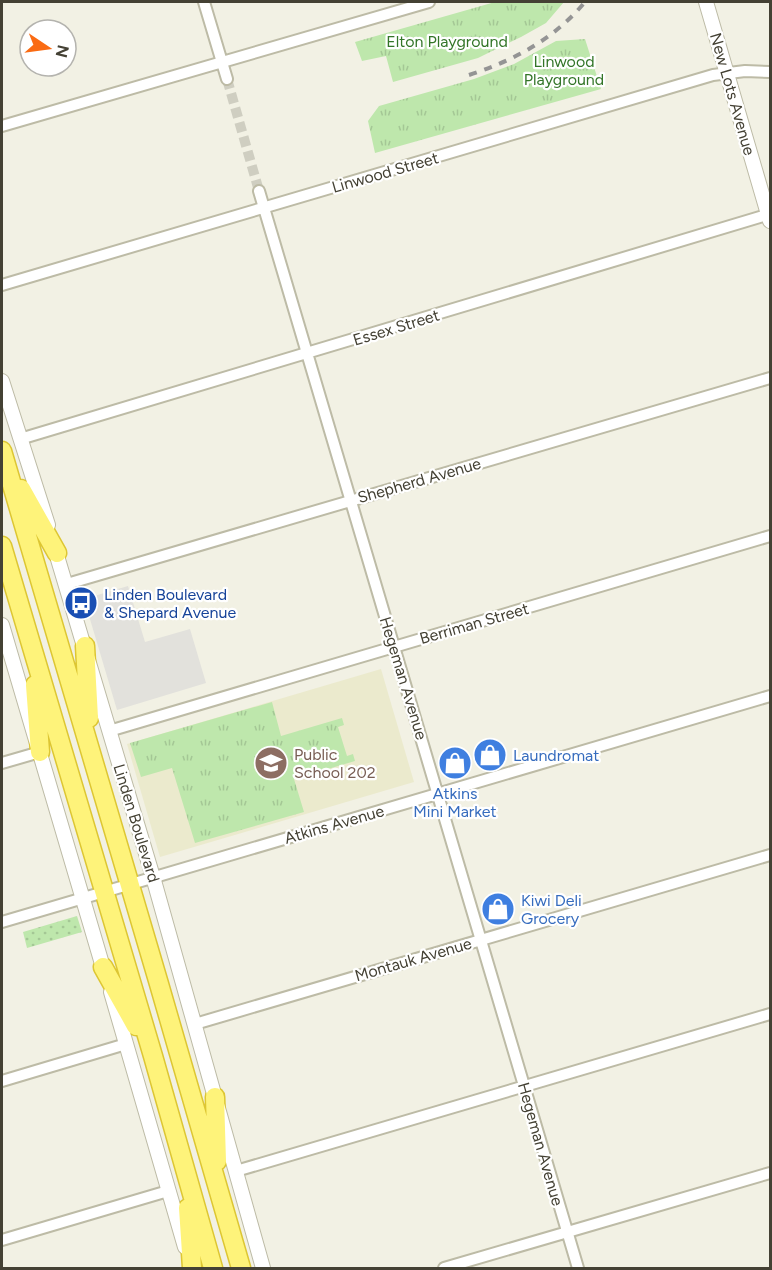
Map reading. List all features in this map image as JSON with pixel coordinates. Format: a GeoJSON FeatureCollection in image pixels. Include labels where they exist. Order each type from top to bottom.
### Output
{"type":"FeatureCollection","features":[{"type":"Feature","properties":{"kind":"highway"},"geometry":{"type":"LineString","coordinates":[[2,454],[57,553]]}},
{"type":"Feature","properties":{"kind":"highway","name":"Linden Boulevard"},"geometry":{"type":"LineString","coordinates":[[2,454],[130,884],[241,1269]]}},
{"type":"Feature","properties":{"kind":"highway"},"geometry":{"type":"LineString","coordinates":[[2,546],[4,561],[153,1056],[213,1269]]}},
{"type":"Feature","properties":{"kind":"highway"},"geometry":{"type":"LineString","coordinates":[[85,646],[90,750]]}},
{"type":"Feature","properties":{"kind":"highway"},"geometry":{"type":"LineString","coordinates":[[32,650],[40,752]]}},
{"type":"Feature","properties":{"kind":"highway"},"geometry":{"type":"LineString","coordinates":[[103,967],[153,1056]]}},
{"type":"Feature","properties":{"kind":"highway"},"geometry":{"type":"LineString","coordinates":[[215,1096],[218,1187]]}},
{"type":"Feature","properties":{"kind":"highway"},"geometry":{"type":"LineString","coordinates":[[186,1174],[192,1269]]}},
{"type":"Feature","properties":{"kind":"street"},"geometry":{"type":"LineString","coordinates":[[204,2],[227,79]]}},
{"type":"Feature","properties":{"kind":"street"},"geometry":{"type":"LineString","coordinates":[[2,126],[429,2]]}},
{"type":"Feature","properties":{"kind":"street","name":"New Lots Avenue"},"geometry":{"type":"LineString","coordinates":[[706,2],[770,216]]}},
{"type":"Feature","properties":{"kind":"street","name":"Linwood Street"},"geometry":{"type":"LineString","coordinates":[[2,285],[727,73],[771,72]]}},
{"type":"Feature","properties":{"kind":"street","name":"Hegeman Avenue"},"geometry":{"type":"LineString","coordinates":[[259,191],[579,1269]]}},
{"type":"Feature","properties":{"kind":"street","name":"Essex Street"},"geometry":{"type":"LineString","coordinates":[[20,439],[770,216]]}},
{"type":"Feature","properties":{"kind":"street","name":"Shepherd Avenue"},"geometry":{"type":"LineString","coordinates":[[67,584],[771,378]]}},
{"type":"Feature","properties":{"kind":"street","name":"Linden Boulevard"},"geometry":{"type":"LineString","coordinates":[[2,381],[67,584],[153,877],[263,1269]]}},
{"type":"Feature","properties":{"kind":"street","name":"Berriman Street"},"geometry":{"type":"LineString","coordinates":[[109,731],[771,536]]}},
{"type":"Feature","properties":{"kind":"street"},"geometry":{"type":"LineString","coordinates":[[2,625],[192,1269]]}},
{"type":"Feature","properties":{"kind":"street","name":"Atkins Avenue"},"geometry":{"type":"LineString","coordinates":[[2,922],[771,696]]}},
{"type":"Feature","properties":{"kind":"street"},"geometry":{"type":"LineString","coordinates":[[2,763],[40,752]]}},
{"type":"Feature","properties":{"kind":"street","name":"Montauk Avenue"},"geometry":{"type":"LineString","coordinates":[[195,1024],[771,855]]}},
{"type":"Feature","properties":{"kind":"street"},"geometry":{"type":"LineString","coordinates":[[236,1171],[771,1014]]}},
{"type":"Feature","properties":{"kind":"street"},"geometry":{"type":"LineString","coordinates":[[2,1081],[126,1044]]}},
{"type":"Feature","properties":{"kind":"street"},"geometry":{"type":"LineString","coordinates":[[444,1269],[771,1173]]}},
{"type":"Feature","properties":{"kind":"street"},"geometry":{"type":"LineString","coordinates":[[2,1240],[168,1191]]}},
{"type":"Feature","properties":{"kind":"shaded area"},"geometry":{"type":"Polygon","coordinates":[[[128,586],[145,642],[190,629],[206,683],[117,710],[84,599],[128,586]]]}},
{"type":"Feature","properties":{"kind":"shaded area","name":"Public School 202"},"geometry":{"type":"Polygon","coordinates":[[[381,669],[414,782],[160,857],[127,744],[381,669]]]}},
{"type":"Feature","properties":{"kind":"green space","name":"Elton Playground"},"geometry":{"type":"Polygon","coordinates":[[[495,2],[564,2],[546,23],[478,58],[393,82],[386,56],[362,61],[355,42],[495,2]]]}},
{"type":"Feature","properties":{"kind":"green space","name":"Linwood Playground"},"geometry":{"type":"Polygon","coordinates":[[[585,39],[601,89],[375,153],[368,121],[379,106],[474,79],[514,64],[556,41],[585,39]]]}},
{"type":"Feature","properties":{"kind":"green space"},"geometry":{"type":"Polygon","coordinates":[[[272,702],[281,736],[342,718],[344,725],[338,727],[347,756],[353,754],[355,761],[294,779],[304,812],[195,843],[172,768],[141,777],[130,743],[272,702]]]}},
{"type":"Feature","properties":{"kind":"green space"},"geometry":{"type":"Polygon","coordinates":[[[77,916],[82,932],[27,948],[23,932],[77,916]]]}},
{"type":"Feature","properties":{"kind":"tunnel"},"geometry":{"type":"LineString","coordinates":[[227,79],[259,191]]}},
{"type":"Feature","properties":{"kind":"railway"},"geometry":{"type":"LineString","coordinates":[[469,75],[533,47],[560,27],[585,2]]}},
{"type":"Feature","properties":{"kind":"place","name":"Linden Boulevard & Shepard Avenue"},"geometry":{"type":"Point","coordinates":[81,603]}},
{"type":"Feature","properties":{"kind":"place","name":"Laundromat"},"geometry":{"type":"Point","coordinates":[490,755]}},
{"type":"Feature","properties":{"kind":"place","name":"Public School 202"},"geometry":{"type":"Point","coordinates":[271,763]}},
{"type":"Feature","properties":{"kind":"place","name":"Atkins Mini Market"},"geometry":{"type":"Point","coordinates":[455,763]}},
{"type":"Feature","properties":{"kind":"place","name":"Kiwi Deli Grocery"},"geometry":{"type":"Point","coordinates":[498,909]}}]}
